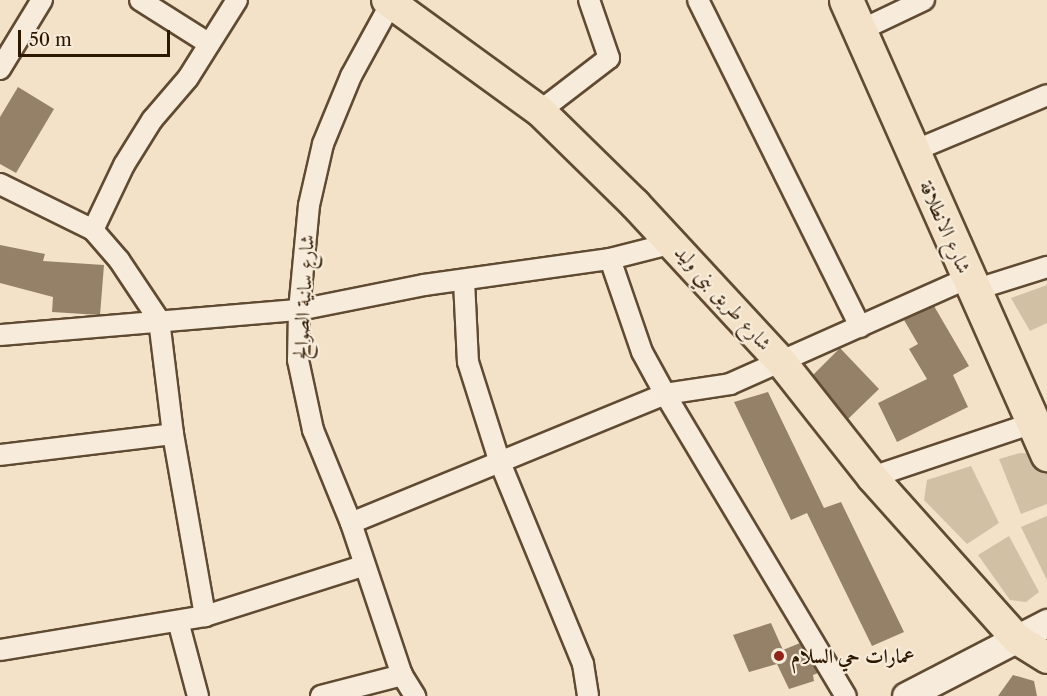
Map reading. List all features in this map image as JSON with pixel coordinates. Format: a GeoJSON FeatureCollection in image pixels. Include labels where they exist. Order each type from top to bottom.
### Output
{"type":"FeatureCollection","features":[{"type":"Feature","properties":{"kind":"highway","name":"شارع الانطلاقة"},"geometry":{"type":"LineString","coordinates":[[846,0],[971,284],[1040,423],[1047,454]]}},
{"type":"Feature","properties":{"kind":"main road","name":"شارع طريق بني وليد"},"geometry":{"type":"LineString","coordinates":[[389,2],[540,111],[673,243],[782,363],[872,477],[1017,639],[1047,658]]}},
{"type":"Feature","properties":{"kind":"street"},"geometry":{"type":"LineString","coordinates":[[3,58],[42,0]]}},
{"type":"Feature","properties":{"kind":"street"},"geometry":{"type":"LineString","coordinates":[[140,0],[207,43]]}},
{"type":"Feature","properties":{"kind":"street"},"geometry":{"type":"LineString","coordinates":[[93,230],[124,165],[152,120],[188,78],[207,43],[237,0]]}},
{"type":"Feature","properties":{"kind":"street"},"geometry":{"type":"LineString","coordinates":[[540,111],[609,58],[588,0]]}},
{"type":"Feature","properties":{"kind":"street"},"geometry":{"type":"LineString","coordinates":[[698,0],[860,327]]}},
{"type":"Feature","properties":{"kind":"street"},"geometry":{"type":"LineString","coordinates":[[859,31],[924,0]]}},
{"type":"Feature","properties":{"kind":"street","name":"شارع سانية الصوالح"},"geometry":{"type":"LineString","coordinates":[[389,2],[351,76],[323,144],[309,205],[299,310],[298,360],[313,430],[351,523],[363,566],[402,675],[415,696]]}},
{"type":"Feature","properties":{"kind":"street"},"geometry":{"type":"LineString","coordinates":[[911,152],[1047,95]]}},
{"type":"Feature","properties":{"kind":"street"},"geometry":{"type":"LineString","coordinates":[[0,184],[93,230],[119,260],[159,320],[173,434],[205,616]]}},
{"type":"Feature","properties":{"kind":"street"},"geometry":{"type":"LineString","coordinates":[[0,335],[299,310],[523,269],[610,259],[673,243]]}},
{"type":"Feature","properties":{"kind":"street"},"geometry":{"type":"LineString","coordinates":[[610,259],[642,352],[846,696]]}},
{"type":"Feature","properties":{"kind":"street"},"geometry":{"type":"LineString","coordinates":[[351,523],[499,460],[665,394],[730,384],[860,327],[971,284],[1047,267]]}},
{"type":"Feature","properties":{"kind":"street"},"geometry":{"type":"LineString","coordinates":[[464,281],[468,362],[499,460],[583,664],[588,696]]}},
{"type":"Feature","properties":{"kind":"street"},"geometry":{"type":"LineString","coordinates":[[872,477],[1040,423]]}},
{"type":"Feature","properties":{"kind":"street"},"geometry":{"type":"LineString","coordinates":[[0,454],[173,434]]}},
{"type":"Feature","properties":{"kind":"street"},"geometry":{"type":"LineString","coordinates":[[0,650],[205,616],[363,566]]}},
{"type":"Feature","properties":{"kind":"street"},"geometry":{"type":"LineString","coordinates":[[178,621],[198,696]]}},
{"type":"Feature","properties":{"kind":"street"},"geometry":{"type":"LineString","coordinates":[[921,692],[1047,622]]}},
{"type":"Feature","properties":{"kind":"street"},"geometry":{"type":"LineString","coordinates":[[321,696],[402,675]]}},
{"type":"Feature","properties":{"kind":"shaded area"},"geometry":{"type":"Polygon","coordinates":[[[1047,285],[1047,323],[1030,331],[1011,298],[1047,285]]]}},
{"type":"Feature","properties":{"kind":"shaded area"},"geometry":{"type":"Polygon","coordinates":[[[1020,453],[1039,454],[1047,472],[1047,504],[1021,514],[999,459],[1020,453]]]}},
{"type":"Feature","properties":{"kind":"shaded area"},"geometry":{"type":"Polygon","coordinates":[[[971,466],[999,523],[967,544],[924,500],[927,480],[971,466]]]}},
{"type":"Feature","properties":{"kind":"shaded area"},"geometry":{"type":"Polygon","coordinates":[[[1047,516],[1047,580],[1021,527],[1047,516]]]}},
{"type":"Feature","properties":{"kind":"shaded area"},"geometry":{"type":"Polygon","coordinates":[[[1009,536],[1039,592],[1026,602],[1010,600],[978,555],[1009,536]]]}},
{"type":"Feature","properties":{"kind":"building"},"geometry":{"type":"Polygon","coordinates":[[[18,87],[54,109],[16,173],[0,164],[0,117],[18,87]]]}},
{"type":"Feature","properties":{"kind":"building"},"geometry":{"type":"Polygon","coordinates":[[[0,245],[45,254],[43,261],[104,265],[100,315],[52,312],[53,297],[0,283],[0,245]]]}},
{"type":"Feature","properties":{"kind":"building"},"geometry":{"type":"Polygon","coordinates":[[[934,306],[969,366],[953,375],[968,407],[897,442],[878,403],[927,379],[909,349],[918,344],[904,320],[934,306]]]}},
{"type":"Feature","properties":{"kind":"building"},"geometry":{"type":"Polygon","coordinates":[[[840,348],[879,389],[848,419],[813,375],[840,348]]]}},
{"type":"Feature","properties":{"kind":"building"},"geometry":{"type":"Polygon","coordinates":[[[768,392],[824,508],[841,502],[904,632],[872,646],[807,513],[791,520],[734,402],[768,392]]]}},
{"type":"Feature","properties":{"kind":"building","name":"عمارات حي السلام"},"geometry":{"type":"Polygon","coordinates":[[[771,623],[783,650],[800,643],[818,673],[813,675],[814,681],[789,689],[777,664],[749,672],[733,635],[771,623]]]}},
{"type":"Feature","properties":{"kind":"building"},"geometry":{"type":"Polygon","coordinates":[[[1013,675],[1034,681],[1037,696],[998,696],[1013,675]]]}},
{"type":"Feature","properties":{"kind":"place","name":"عمارات حي السلام"},"geometry":{"type":"Point","coordinates":[779,656]}}]}
